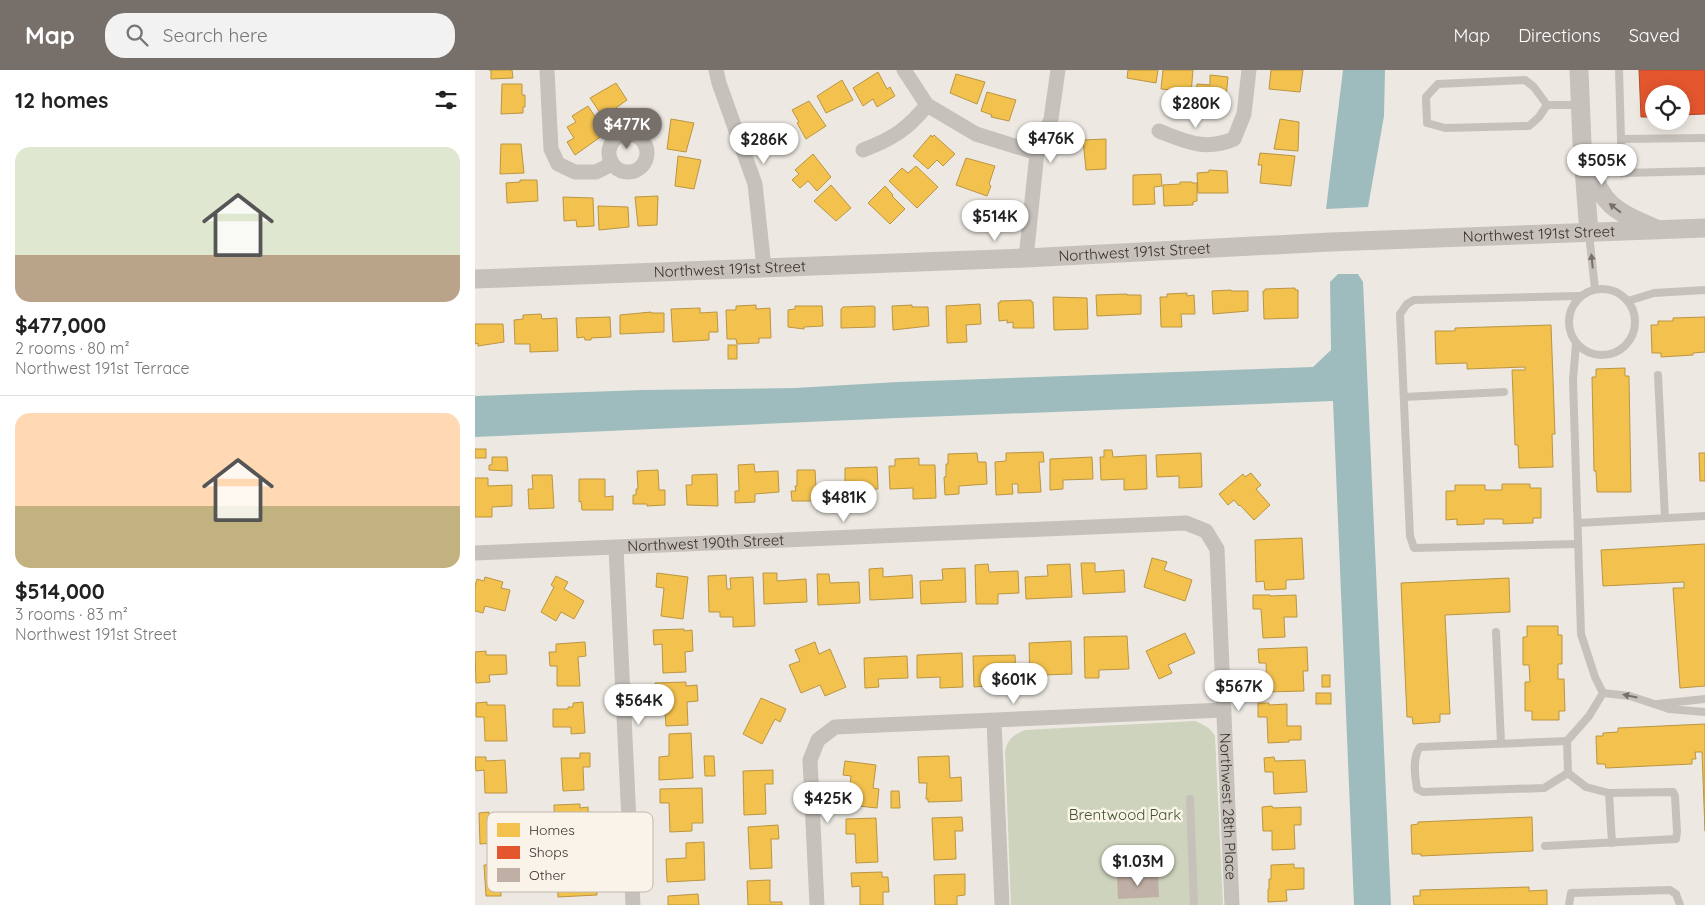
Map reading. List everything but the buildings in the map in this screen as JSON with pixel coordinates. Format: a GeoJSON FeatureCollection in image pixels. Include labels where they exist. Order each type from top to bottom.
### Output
{"type":"FeatureCollection","features":[{"type":"Feature","properties":{"kind":"street"},"geometry":{"type":"LineString","coordinates":[[547,70],[551,149],[558,164],[575,172],[596,172],[612,164]]}},
{"type":"Feature","properties":{"kind":"street"},"geometry":{"type":"LineString","coordinates":[[716,70],[755,184],[765,268]]}},
{"type":"Feature","properties":{"kind":"street"},"geometry":{"type":"LineString","coordinates":[[904,70],[927,105],[976,134],[1037,152]]}},
{"type":"Feature","properties":{"kind":"street"},"geometry":{"type":"LineString","coordinates":[[1027,258],[1037,152],[1051,119],[1058,70]]}},
{"type":"Feature","properties":{"kind":"street"},"geometry":{"type":"LineString","coordinates":[[1159,131],[1195,145],[1221,145],[1234,139],[1244,114],[1249,70]]}},
{"type":"Feature","properties":{"kind":"street"},"geometry":{"type":"LineString","coordinates":[[1579,70],[1581,143],[1589,232]]}},
{"type":"Feature","properties":{"kind":"street"},"geometry":{"type":"LineString","coordinates":[[863,150],[888,140],[916,119],[927,105]]}},
{"type":"Feature","properties":{"kind":"street"},"geometry":{"type":"LineString","coordinates":[[1581,143],[1595,184],[1605,200],[1621,213],[1659,230]]}},
{"type":"Feature","properties":{"kind":"street","name":"Northwest 191st Street"},"geometry":{"type":"LineString","coordinates":[[475,279],[1027,258],[1330,242],[1705,228]]}},
{"type":"Feature","properties":{"kind":"street","name":"Northwest 190th Street"},"geometry":{"type":"LineString","coordinates":[[475,554],[1186,523],[1206,531]]}},
{"type":"Feature","properties":{"kind":"street","name":"Northwest 28th Place"},"geometry":{"type":"LineString","coordinates":[[1206,531],[1217,549],[1232,905]]}},
{"type":"Feature","properties":{"kind":"street"},"geometry":{"type":"LineString","coordinates":[[616,548],[629,812]]}},
{"type":"Feature","properties":{"kind":"street"},"geometry":{"type":"LineString","coordinates":[[817,905],[809,760],[818,740],[835,727],[1224,710]]}},
{"type":"Feature","properties":{"kind":"street"},"geometry":{"type":"LineString","coordinates":[[994,721],[1002,905]]}},
{"type":"Feature","properties":{"kind":"street"},"geometry":{"type":"LineString","coordinates":[[632,892],[633,905]]}},
{"type":"Feature","properties":{"kind":"lane"},"geometry":{"type":"LineString","coordinates":[[1619,70],[1622,173],[1705,171]]}},
{"type":"Feature","properties":{"kind":"lane"},"geometry":{"type":"LineString","coordinates":[[1525,80],[1534,87],[1547,105],[1539,117],[1529,126],[1445,128],[1427,123],[1426,96],[1438,84],[1525,80]]}},
{"type":"Feature","properties":{"kind":"lane"},"geometry":{"type":"LineString","coordinates":[[1547,105],[1580,105]]}},
{"type":"Feature","properties":{"kind":"lane"},"geometry":{"type":"LineString","coordinates":[[1621,139],[1705,138]]}},
{"type":"Feature","properties":{"kind":"lane"},"geometry":{"type":"LineString","coordinates":[[1589,232],[1595,289]]}},
{"type":"Feature","properties":{"kind":"lane"},"geometry":{"type":"LineString","coordinates":[[1595,289],[1618,293],[1632,307],[1635,320],[1634,331],[1622,349],[1613,354],[1601,355],[1584,351],[1577,344],[1570,326],[1573,306],[1579,296],[1595,289]]}},
{"type":"Feature","properties":{"kind":"lane"},"geometry":{"type":"LineString","coordinates":[[1627,301],[1654,293],[1705,290]]}},
{"type":"Feature","properties":{"kind":"lane"},"geometry":{"type":"LineString","coordinates":[[1578,544],[1415,548],[1410,536],[1400,314],[1407,304],[1415,300],[1579,296]]}},
{"type":"Feature","properties":{"kind":"lane"},"geometry":{"type":"LineString","coordinates":[[1577,344],[1573,380],[1581,634],[1595,677],[1603,693]]}},
{"type":"Feature","properties":{"kind":"lane"},"geometry":{"type":"LineString","coordinates":[[1658,375],[1665,518]]}},
{"type":"Feature","properties":{"kind":"lane"},"geometry":{"type":"LineString","coordinates":[[1404,397],[1504,392]]}},
{"type":"Feature","properties":{"kind":"lane"},"geometry":{"type":"LineString","coordinates":[[1578,523],[1705,516]]}},
{"type":"Feature","properties":{"kind":"lane"},"geometry":{"type":"LineString","coordinates":[[1497,632],[1501,744]]}},
{"type":"Feature","properties":{"kind":"lane"},"geometry":{"type":"LineString","coordinates":[[1603,693],[1630,696],[1669,709],[1705,712]]}},
{"type":"Feature","properties":{"kind":"lane"},"geometry":{"type":"LineString","coordinates":[[1568,773],[1567,741],[1589,716],[1603,693]]}},
{"type":"Feature","properties":{"kind":"lane"},"geometry":{"type":"LineString","coordinates":[[1655,704],[1705,699]]}},
{"type":"Feature","properties":{"kind":"lane"},"geometry":{"type":"LineString","coordinates":[[1567,741],[1419,747],[1415,753],[1417,789],[1423,792],[1544,788],[1568,773]]}},
{"type":"Feature","properties":{"kind":"lane"},"geometry":{"type":"LineString","coordinates":[[1545,846],[1676,839],[1675,796],[1673,792],[1609,793],[1586,787],[1568,773]]}},
{"type":"Feature","properties":{"kind":"lane"},"geometry":{"type":"LineString","coordinates":[[1609,793],[1612,843]]}},
{"type":"Feature","properties":{"kind":"lane"},"geometry":{"type":"LineString","coordinates":[[1190,799],[1194,905]]}},
{"type":"Feature","properties":{"kind":"lane"},"geometry":{"type":"LineString","coordinates":[[1569,905],[1571,894],[1670,890],[1676,894],[1680,905]]}},
{"type":"Feature","properties":{"kind":"green space","name":"Brentwood Park"},"geometry":{"type":"Polygon","coordinates":[[[1195,721],[1209,728],[1215,736],[1223,905],[1011,905],[1005,751],[1012,738],[1025,730],[1195,721]]]}},
{"type":"Feature","properties":{"kind":"water"},"geometry":{"type":"Polygon","coordinates":[[[1343,70],[1385,70],[1384,116],[1368,207],[1326,209],[1343,70]]]}},
{"type":"Feature","properties":{"kind":"water"},"geometry":{"type":"Polygon","coordinates":[[[1338,274],[1358,274],[1363,282],[1391,905],[1354,905],[1333,401],[475,437],[475,396],[643,390],[795,388],[898,382],[1313,367],[1331,350],[1330,282],[1338,274]]]}}]}
